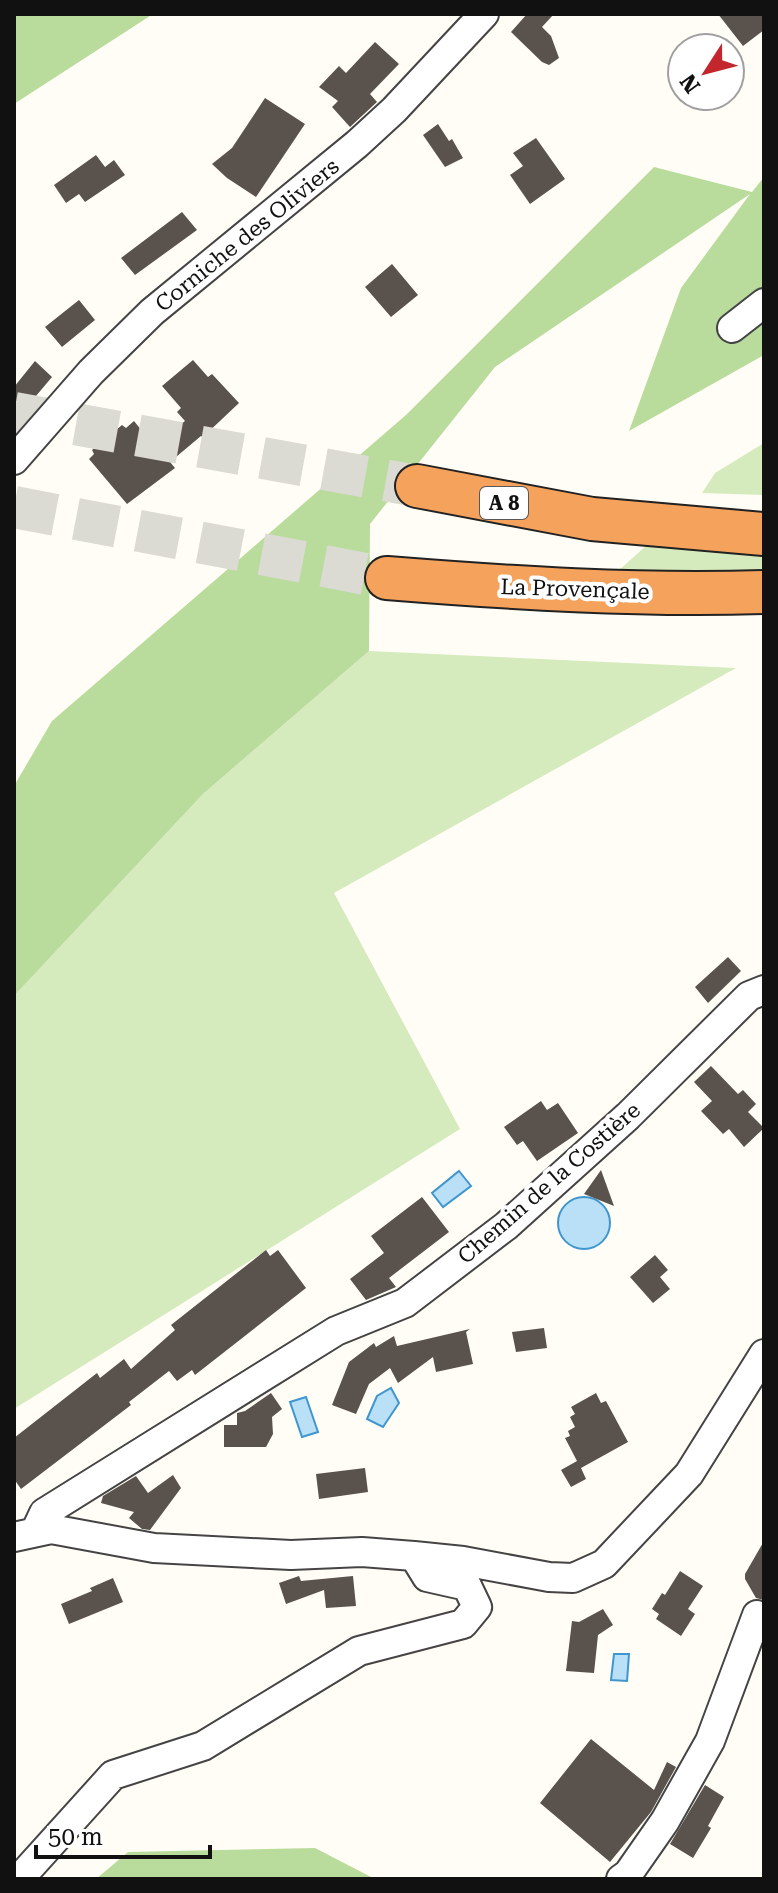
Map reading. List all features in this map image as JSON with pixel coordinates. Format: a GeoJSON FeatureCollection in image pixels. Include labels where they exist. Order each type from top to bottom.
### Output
{"type":"FeatureCollection","features":[{"type":"Feature","properties":{"kind":"highway","name":"A 8"},"geometry":{"type":"LineString","coordinates":[[417,486],[592,519],[764,534]]}},
{"type":"Feature","properties":{"kind":"highway","name":"La Provençale"},"geometry":{"type":"LineString","coordinates":[[387,578],[514,587],[764,592]]}},
{"type":"Feature","properties":{"kind":"street","name":"Corniche des Oliviers"},"geometry":{"type":"LineString","coordinates":[[14,460],[91,372],[152,312],[357,144],[394,110],[484,14]]}},
{"type":"Feature","properties":{"kind":"street"},"geometry":{"type":"LineString","coordinates":[[732,328],[764,303]]}},
{"type":"Feature","properties":{"kind":"street","name":"Chemin de la Costière"},"geometry":{"type":"LineString","coordinates":[[25,1533],[44,1513],[336,1331],[405,1303],[506,1226],[628,1116],[749,996],[764,990]]}},
{"type":"Feature","properties":{"kind":"street","name":"Chemin de la Costière"},"geometry":{"type":"LineString","coordinates":[[25,1533],[51,1529],[154,1548],[291,1555],[362,1552],[414,1556],[573,1578],[604,1564],[689,1474],[764,1354]]}},
{"type":"Feature","properties":{"kind":"street"},"geometry":{"type":"LineString","coordinates":[[20,1878],[113,1775],[203,1746],[359,1651],[463,1624],[477,1607],[467,1586],[427,1577],[414,1556]]}},
{"type":"Feature","properties":{"kind":"street"},"geometry":{"type":"LineString","coordinates":[[621,1879],[628,1874],[665,1821],[710,1741],[762,1618]]}},
{"type":"Feature","properties":{"kind":"green space"},"geometry":{"type":"Polygon","coordinates":[[[14,14],[153,14],[14,104],[14,14]]]}},
{"type":"Feature","properties":{"kind":"green space"},"geometry":{"type":"Polygon","coordinates":[[[654,167],[752,192],[764,177],[764,355],[629,431],[681,288],[750,194],[495,367],[370,524],[369,651],[203,794],[14,996],[14,786],[52,721],[406,415],[654,167]]]}},
{"type":"Feature","properties":{"kind":"green space"},"geometry":{"type":"Polygon","coordinates":[[[764,443],[764,495],[702,493],[715,473],[764,443]]]}},
{"type":"Feature","properties":{"kind":"green space"},"geometry":{"type":"Polygon","coordinates":[[[648,544],[764,550],[764,571],[616,573],[648,544]]]}},
{"type":"Feature","properties":{"kind":"green space"},"geometry":{"type":"Polygon","coordinates":[[[369,651],[736,668],[334,893],[460,1129],[14,1409],[14,996],[203,794],[369,651]]]}},
{"type":"Feature","properties":{"kind":"green space"},"geometry":{"type":"Polygon","coordinates":[[[315,1848],[375,1879],[96,1879],[128,1852],[315,1848]]]}},
{"type":"Feature","properties":{"kind":"water"},"geometry":{"type":"Polygon","coordinates":[[[459,1171],[471,1186],[443,1207],[432,1193],[459,1171]]]}},
{"type":"Feature","properties":{"kind":"water"},"geometry":{"type":"Polygon","coordinates":[[[584,1197],[602,1205],[610,1223],[602,1241],[584,1249],[566,1241],[558,1223],[566,1205],[584,1197]]]}},
{"type":"Feature","properties":{"kind":"water"},"geometry":{"type":"Polygon","coordinates":[[[391,1388],[399,1403],[383,1427],[367,1419],[377,1396],[391,1388]]]}},
{"type":"Feature","properties":{"kind":"water"},"geometry":{"type":"Polygon","coordinates":[[[306,1397],[318,1432],[302,1437],[290,1402],[306,1397]]]}},
{"type":"Feature","properties":{"kind":"water"},"geometry":{"type":"Polygon","coordinates":[[[614,1654],[629,1654],[627,1681],[611,1680],[614,1654]]]}},
{"type":"Feature","properties":{"kind":"building"},"geometry":{"type":"Polygon","coordinates":[[[527,14],[554,14],[542,27],[551,36],[559,58],[549,65],[511,32],[527,14]]]}},
{"type":"Feature","properties":{"kind":"building"},"geometry":{"type":"Polygon","coordinates":[[[718,14],[764,14],[764,30],[746,44],[746,32],[732,32],[718,14]]]}},
{"type":"Feature","properties":{"kind":"building"},"geometry":{"type":"Polygon","coordinates":[[[375,42],[399,64],[370,94],[377,102],[350,127],[332,107],[338,101],[319,87],[339,66],[346,73],[375,42]]]}},
{"type":"Feature","properties":{"kind":"building"},"geometry":{"type":"Polygon","coordinates":[[[265,98],[305,124],[256,197],[212,164],[232,148],[265,98]]]}},
{"type":"Feature","properties":{"kind":"building"},"geometry":{"type":"Polygon","coordinates":[[[438,124],[463,158],[445,167],[423,135],[438,124]]]}},
{"type":"Feature","properties":{"kind":"building"},"geometry":{"type":"Polygon","coordinates":[[[536,138],[565,179],[530,204],[510,175],[523,166],[513,153],[536,138]]]}},
{"type":"Feature","properties":{"kind":"building"},"geometry":{"type":"Polygon","coordinates":[[[96,155],[105,167],[114,160],[125,175],[85,202],[79,194],[66,203],[54,185],[96,155]]]}},
{"type":"Feature","properties":{"kind":"building"},"geometry":{"type":"Polygon","coordinates":[[[182,212],[197,230],[135,275],[121,258],[182,212]]]}},
{"type":"Feature","properties":{"kind":"building"},"geometry":{"type":"Polygon","coordinates":[[[392,264],[418,295],[391,317],[365,287],[392,264]]]}},
{"type":"Feature","properties":{"kind":"building"},"geometry":{"type":"Polygon","coordinates":[[[79,300],[95,320],[62,347],[45,327],[79,300]]]}},
{"type":"Feature","properties":{"kind":"building"},"geometry":{"type":"Polygon","coordinates":[[[193,360],[208,377],[212,374],[239,403],[203,437],[170,462],[175,468],[127,504],[89,459],[94,454],[92,450],[122,425],[126,428],[134,421],[154,446],[185,421],[177,412],[181,408],[162,386],[193,360]]]}},
{"type":"Feature","properties":{"kind":"building"},"geometry":{"type":"Polygon","coordinates":[[[35,361],[52,377],[25,409],[14,399],[14,387],[35,361]]]}},
{"type":"Feature","properties":{"kind":"building"},"geometry":{"type":"Polygon","coordinates":[[[728,957],[741,971],[708,1003],[695,987],[728,957]]]}},
{"type":"Feature","properties":{"kind":"building"},"geometry":{"type":"Polygon","coordinates":[[[711,1066],[738,1094],[743,1090],[756,1104],[748,1112],[764,1128],[744,1147],[729,1129],[723,1134],[701,1111],[712,1101],[694,1082],[711,1066]]]}},
{"type":"Feature","properties":{"kind":"building"},"geometry":{"type":"Polygon","coordinates":[[[541,1101],[547,1110],[558,1103],[578,1133],[537,1161],[523,1141],[517,1145],[504,1127],[541,1101]]]}},
{"type":"Feature","properties":{"kind":"building"},"geometry":{"type":"Polygon","coordinates":[[[601,1170],[614,1206],[584,1194],[601,1170]]]}},
{"type":"Feature","properties":{"kind":"building"},"geometry":{"type":"Polygon","coordinates":[[[422,1197],[449,1232],[389,1278],[396,1287],[366,1300],[350,1279],[384,1253],[371,1236],[422,1197]]]}},
{"type":"Feature","properties":{"kind":"building"},"geometry":{"type":"Polygon","coordinates":[[[266,1250],[270,1256],[278,1250],[306,1288],[195,1375],[192,1370],[177,1381],[169,1371],[129,1402],[131,1405],[21,1489],[14,1479],[14,1438],[97,1373],[100,1378],[124,1359],[131,1369],[175,1330],[171,1325],[266,1250]]]}},
{"type":"Feature","properties":{"kind":"building"},"geometry":{"type":"Polygon","coordinates":[[[655,1255],[668,1270],[660,1277],[670,1289],[653,1303],[630,1277],[655,1255]]]}},
{"type":"Feature","properties":{"kind":"building"},"geometry":{"type":"Polygon","coordinates":[[[544,1328],[547,1348],[516,1352],[512,1332],[544,1328]]]}},
{"type":"Feature","properties":{"kind":"building"},"geometry":{"type":"Polygon","coordinates":[[[470,1329],[466,1332],[473,1364],[436,1372],[433,1357],[398,1383],[390,1368],[369,1384],[356,1414],[332,1405],[349,1362],[374,1343],[376,1347],[394,1336],[397,1346],[470,1329]]]}},
{"type":"Feature","properties":{"kind":"building"},"geometry":{"type":"Polygon","coordinates":[[[271,1393],[282,1409],[272,1417],[273,1434],[266,1447],[224,1447],[224,1425],[237,1425],[237,1413],[271,1393]]]}},
{"type":"Feature","properties":{"kind":"building"},"geometry":{"type":"Polygon","coordinates":[[[596,1393],[601,1403],[606,1401],[628,1442],[581,1468],[586,1479],[571,1487],[561,1470],[577,1461],[565,1438],[570,1436],[568,1431],[575,1427],[570,1417],[575,1414],[571,1407],[596,1393]]]}},
{"type":"Feature","properties":{"kind":"building"},"geometry":{"type":"Polygon","coordinates":[[[365,1468],[368,1492],[319,1499],[316,1474],[365,1468]]]}},
{"type":"Feature","properties":{"kind":"building"},"geometry":{"type":"Polygon","coordinates":[[[173,1475],[181,1488],[150,1530],[142,1529],[129,1518],[134,1512],[101,1503],[103,1496],[136,1476],[148,1493],[173,1475]]]}},
{"type":"Feature","properties":{"kind":"building"},"geometry":{"type":"Polygon","coordinates":[[[764,1541],[764,1600],[756,1598],[745,1574],[764,1541]]]}},
{"type":"Feature","properties":{"kind":"building"},"geometry":{"type":"Polygon","coordinates":[[[680,1571],[703,1586],[688,1609],[695,1614],[681,1636],[656,1619],[659,1614],[652,1609],[680,1571]]]}},
{"type":"Feature","properties":{"kind":"building"},"geometry":{"type":"Polygon","coordinates":[[[299,1576],[301,1581],[353,1576],[356,1606],[326,1608],[324,1590],[286,1604],[279,1583],[299,1576]]]}},
{"type":"Feature","properties":{"kind":"building"},"geometry":{"type":"Polygon","coordinates":[[[113,1578],[123,1602],[69,1624],[61,1604],[113,1578]]]}},
{"type":"Feature","properties":{"kind":"building"},"geometry":{"type":"Polygon","coordinates":[[[603,1609],[613,1625],[598,1635],[594,1673],[566,1671],[572,1621],[579,1622],[603,1609]]]}},
{"type":"Feature","properties":{"kind":"building"},"geometry":{"type":"Polygon","coordinates":[[[591,1739],[654,1790],[667,1762],[676,1767],[651,1812],[610,1862],[540,1803],[591,1739]]]}},
{"type":"Feature","properties":{"kind":"building"},"geometry":{"type":"Polygon","coordinates":[[[705,1785],[724,1797],[708,1826],[711,1828],[693,1858],[670,1844],[705,1785]]]}},
{"type":"Feature","properties":{"kind":"tunnel"},"geometry":{"type":"LineString","coordinates":[[14,413],[417,486]]}},
{"type":"Feature","properties":{"kind":"tunnel"},"geometry":{"type":"LineString","coordinates":[[14,507],[387,578]]}}]}
